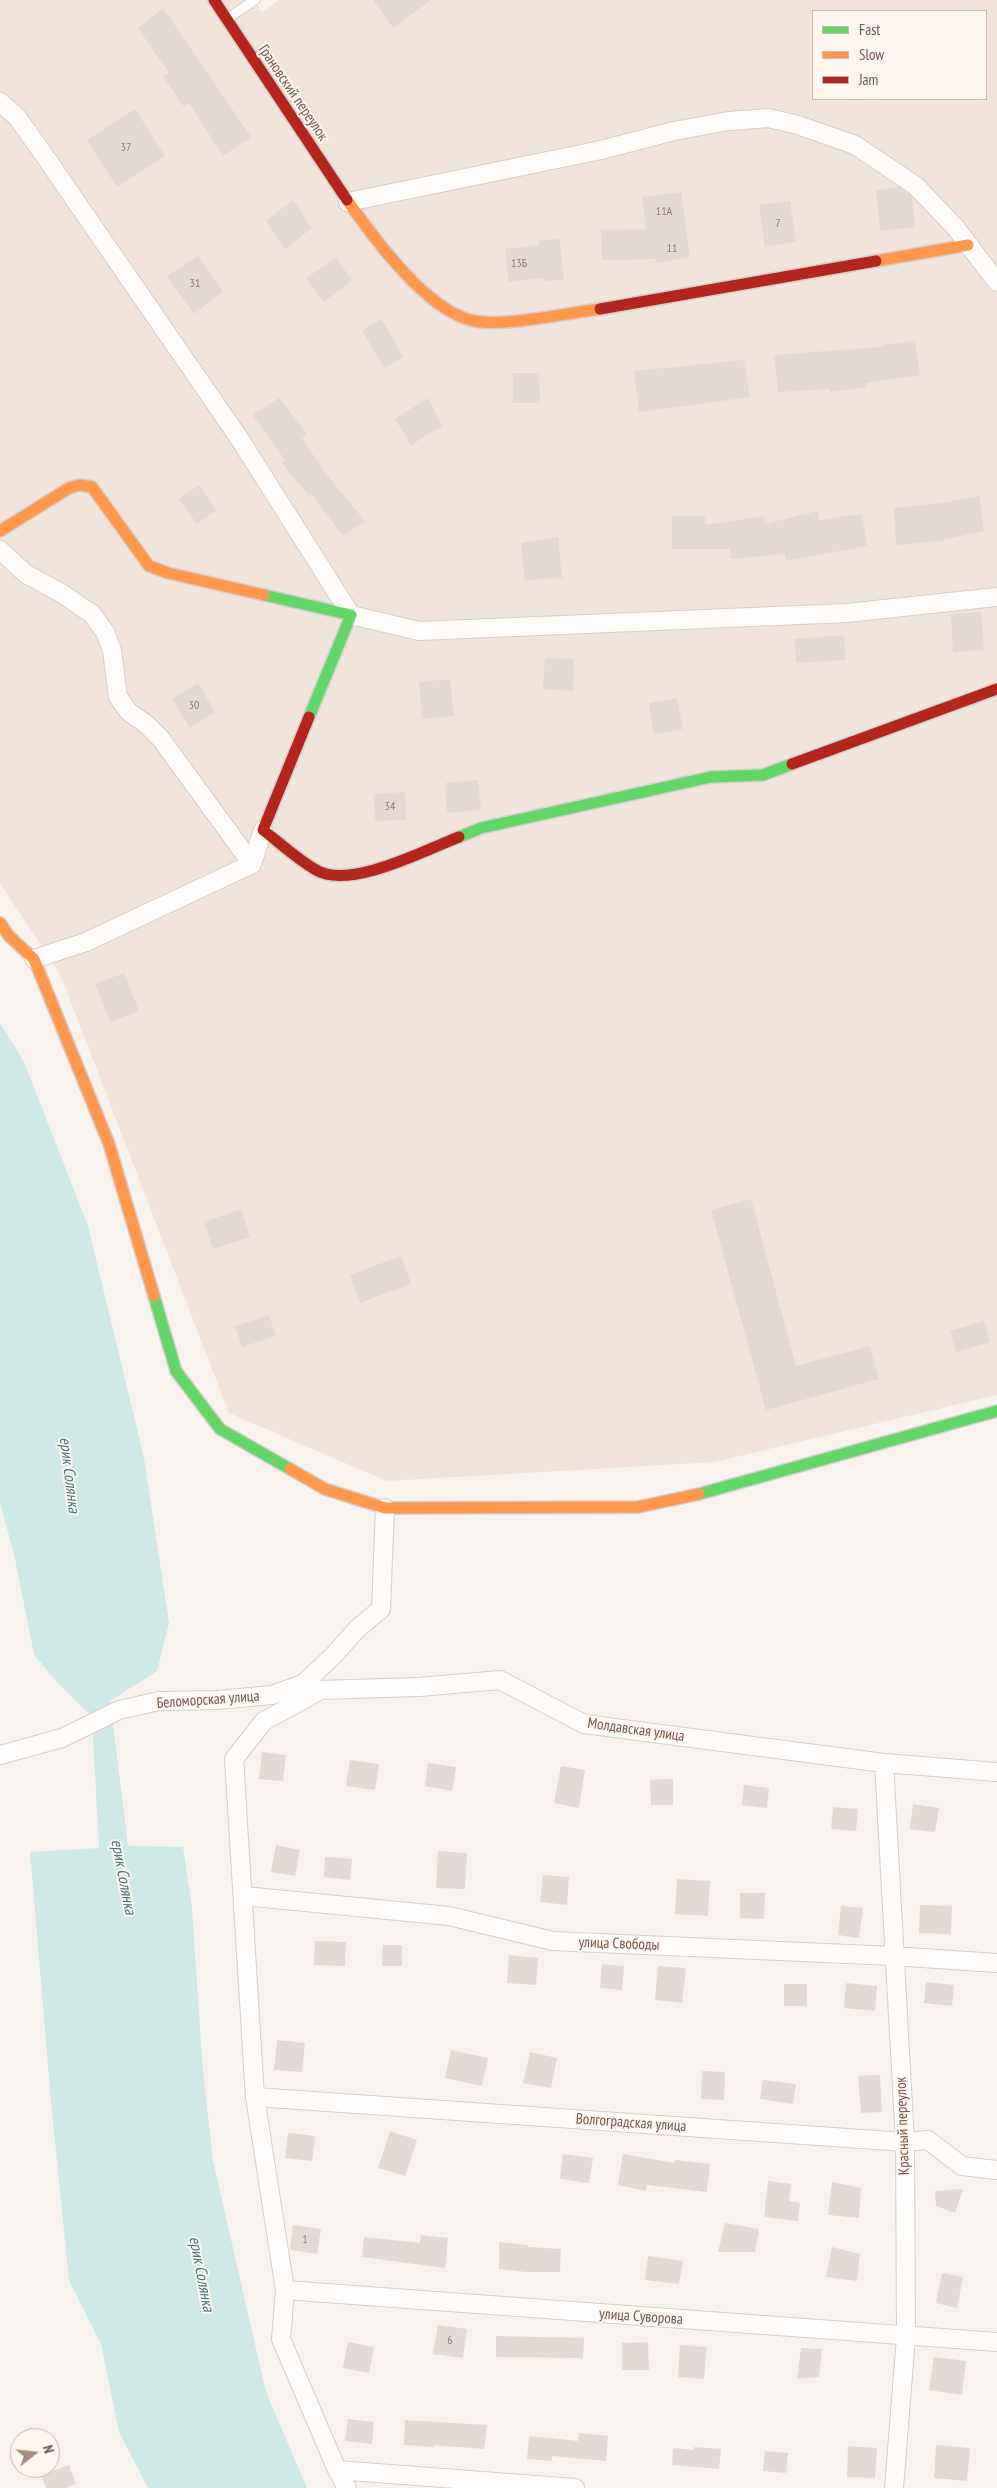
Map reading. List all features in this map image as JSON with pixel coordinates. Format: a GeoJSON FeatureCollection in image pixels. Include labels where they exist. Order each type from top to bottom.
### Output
{"type":"FeatureCollection","features":[{"type":"Feature","properties":{"kind":"street","name":"Грановский переулок"},"geometry":{"type":"LineString","coordinates":[[214,0],[348,202],[399,266],[437,302],[459,316],[478,323],[503,322],[654,300],[727,286],[840,270],[968,245]]}},
{"type":"Feature","properties":{"kind":"street"},"geometry":{"type":"LineString","coordinates":[[0,102],[17,117],[239,438],[351,615]]}},
{"type":"Feature","properties":{"kind":"street"},"geometry":{"type":"LineString","coordinates":[[348,202],[592,152],[674,131],[729,121],[768,118],[798,125],[855,145],[916,186],[955,227],[997,282]]}},
{"type":"Feature","properties":{"kind":"street"},"geometry":{"type":"LineString","coordinates":[[0,531],[69,488],[86,485],[92,487],[149,566],[168,573],[419,631],[847,614],[997,597]]}},
{"type":"Feature","properties":{"kind":"street"},"geometry":{"type":"LineString","coordinates":[[0,550],[26,574],[92,614],[105,632],[112,650],[118,698],[128,712],[146,724],[161,739],[252,864]]}},
{"type":"Feature","properties":{"kind":"street"},"geometry":{"type":"LineString","coordinates":[[34,958],[86,942],[252,864],[262,830],[351,615]]}},
{"type":"Feature","properties":{"kind":"street"},"geometry":{"type":"LineString","coordinates":[[262,830],[317,871],[343,876],[368,873],[481,828],[711,777],[763,775],[997,689]]}},
{"type":"Feature","properties":{"kind":"street"},"geometry":{"type":"LineString","coordinates":[[0,923],[9,936],[34,958],[109,1144],[176,1371],[220,1429],[325,1489],[385,1508],[638,1507],[725,1488],[997,1412]]}},
{"type":"Feature","properties":{"kind":"street","name":"Беломорская улица"},"geometry":{"type":"LineString","coordinates":[[0,1755],[62,1738],[120,1710],[159,1701],[218,1700],[272,1695],[303,1684],[333,1656],[357,1629],[381,1609],[385,1508]]}},
{"type":"Feature","properties":{"kind":"street","name":"Молдавская улица"},"geometry":{"type":"LineString","coordinates":[[284,1691],[419,1687],[500,1680],[584,1724],[884,1763],[997,1772]]}},
{"type":"Feature","properties":{"kind":"street"},"geometry":{"type":"LineString","coordinates":[[321,1690],[264,1721],[234,1759],[255,2097],[285,2290],[281,2339],[337,2470],[347,2488]]}},
{"type":"Feature","properties":{"kind":"street","name":"Красный переулок"},"geometry":{"type":"LineString","coordinates":[[884,1763],[893,1956],[905,2142],[906,2337],[894,2488]]}},
{"type":"Feature","properties":{"kind":"street","name":"улица Свободы"},"geometry":{"type":"LineString","coordinates":[[244,1896],[449,1916],[553,1941],[893,1956],[997,1963]]}},
{"type":"Feature","properties":{"kind":"street","name":"Волгоградская улица"},"geometry":{"type":"LineString","coordinates":[[255,2097],[905,2142],[928,2140],[962,2166],[997,2170]]}},
{"type":"Feature","properties":{"kind":"street","name":"улица Суворова"},"geometry":{"type":"LineString","coordinates":[[285,2290],[906,2337],[997,2342]]}},
{"type":"Feature","properties":{"kind":"street"},"geometry":{"type":"LineString","coordinates":[[337,2470],[575,2488]]}},
{"type":"Feature","properties":{"kind":"lane"},"geometry":{"type":"LineString","coordinates":[[227,20],[255,0]]}},
{"type":"Feature","properties":{"kind":"shaded area"},"geometry":{"type":"Polygon","coordinates":[[[0,0],[254,0],[262,12],[279,0],[997,0],[997,1395],[714,1462],[387,1481],[229,1413],[60,974],[0,883],[0,0]]]}},
{"type":"Feature","properties":{"kind":"water","name":"ерик Солянка"},"geometry":{"type":"Polygon","coordinates":[[[0,1023],[24,1062],[88,1226],[144,1458],[169,1623],[157,1671],[110,1701],[128,1846],[183,1847],[192,1908],[202,2060],[213,2161],[266,2392],[307,2488],[148,2488],[119,2432],[101,2344],[69,2280],[51,2101],[30,1852],[99,1848],[92,1717],[53,1678],[34,1654],[14,1554],[0,1503],[0,1023]]]}},
{"type":"Feature","properties":{"kind":"building"},"geometry":{"type":"Polygon","coordinates":[[[373,0],[431,0],[393,28],[373,0]]]}},
{"type":"Feature","properties":{"kind":"building"},"geometry":{"type":"Polygon","coordinates":[[[163,8],[251,137],[223,156],[189,103],[183,106],[163,76],[169,73],[138,28],[163,8]]]}},
{"type":"Feature","properties":{"kind":"building"},"geometry":{"type":"Polygon","coordinates":[[[135,109],[165,156],[117,187],[87,140],[135,109]]]}},
{"type":"Feature","properties":{"kind":"building"},"geometry":{"type":"Polygon","coordinates":[[[899,187],[912,197],[915,227],[880,231],[876,190],[899,187]]]}},
{"type":"Feature","properties":{"kind":"building"},"geometry":{"type":"Polygon","coordinates":[[[681,192],[690,257],[656,263],[656,259],[602,260],[601,230],[646,229],[642,197],[681,192]]]}},
{"type":"Feature","properties":{"kind":"building"},"geometry":{"type":"Polygon","coordinates":[[[293,200],[312,228],[285,249],[266,221],[293,200]]]}},
{"type":"Feature","properties":{"kind":"building"},"geometry":{"type":"Polygon","coordinates":[[[790,201],[796,242],[765,247],[759,205],[790,201]]]}},
{"type":"Feature","properties":{"kind":"building"},"geometry":{"type":"Polygon","coordinates":[[[559,238],[564,279],[544,281],[543,278],[509,282],[505,249],[539,245],[539,241],[559,238]]]}},
{"type":"Feature","properties":{"kind":"building"},"geometry":{"type":"Polygon","coordinates":[[[198,256],[223,292],[194,314],[167,276],[198,256]]]}},
{"type":"Feature","properties":{"kind":"building"},"geometry":{"type":"Polygon","coordinates":[[[336,258],[352,280],[324,302],[306,278],[336,258]]]}},
{"type":"Feature","properties":{"kind":"building"},"geometry":{"type":"Polygon","coordinates":[[[382,319],[403,357],[384,368],[362,330],[382,319]]]}},
{"type":"Feature","properties":{"kind":"building"},"geometry":{"type":"Polygon","coordinates":[[[915,341],[920,375],[866,383],[867,387],[830,392],[830,389],[778,392],[774,355],[881,347],[881,345],[915,341]]]}},
{"type":"Feature","properties":{"kind":"building"},"geometry":{"type":"Polygon","coordinates":[[[744,360],[750,397],[639,412],[634,371],[744,360]]]}},
{"type":"Feature","properties":{"kind":"building"},"geometry":{"type":"Polygon","coordinates":[[[513,373],[539,373],[540,403],[513,403],[513,373]]]}},
{"type":"Feature","properties":{"kind":"building"},"geometry":{"type":"Polygon","coordinates":[[[279,398],[307,434],[302,439],[331,480],[365,521],[343,536],[311,494],[309,496],[282,463],[285,460],[253,415],[279,398]]]}},
{"type":"Feature","properties":{"kind":"building"},"geometry":{"type":"Polygon","coordinates":[[[428,398],[442,426],[411,445],[395,419],[428,398]]]}},
{"type":"Feature","properties":{"kind":"building"},"geometry":{"type":"Polygon","coordinates":[[[199,485],[216,510],[197,524],[179,499],[199,485]]]}},
{"type":"Feature","properties":{"kind":"building"},"geometry":{"type":"Polygon","coordinates":[[[979,496],[984,531],[939,541],[896,545],[894,508],[943,503],[979,496]]]}},
{"type":"Feature","properties":{"kind":"building"},"geometry":{"type":"Polygon","coordinates":[[[818,511],[819,520],[862,514],[867,546],[786,561],[785,554],[731,559],[730,549],[672,549],[672,516],[705,516],[705,525],[764,516],[764,524],[818,511]]]}},
{"type":"Feature","properties":{"kind":"building"},"geometry":{"type":"Polygon","coordinates":[[[558,537],[562,578],[525,580],[521,543],[558,537]]]}},
{"type":"Feature","properties":{"kind":"building"},"geometry":{"type":"Polygon","coordinates":[[[981,612],[984,650],[953,652],[951,614],[981,612]]]}},
{"type":"Feature","properties":{"kind":"building"},"geometry":{"type":"Polygon","coordinates":[[[844,635],[845,660],[796,663],[795,639],[844,635]]]}},
{"type":"Feature","properties":{"kind":"building"},"geometry":{"type":"Polygon","coordinates":[[[545,658],[574,659],[573,691],[543,689],[545,658]]]}},
{"type":"Feature","properties":{"kind":"building"},"geometry":{"type":"Polygon","coordinates":[[[450,679],[454,716],[422,719],[419,682],[450,679]]]}},
{"type":"Feature","properties":{"kind":"building"},"geometry":{"type":"Polygon","coordinates":[[[198,683],[215,712],[190,728],[172,699],[198,683]]]}},
{"type":"Feature","properties":{"kind":"building"},"geometry":{"type":"Polygon","coordinates":[[[677,698],[683,729],[654,734],[649,703],[677,698]]]}},
{"type":"Feature","properties":{"kind":"building"},"geometry":{"type":"Polygon","coordinates":[[[478,780],[481,810],[447,813],[445,783],[478,780]]]}},
{"type":"Feature","properties":{"kind":"building"},"geometry":{"type":"Polygon","coordinates":[[[405,792],[406,820],[375,821],[374,794],[405,792]]]}},
{"type":"Feature","properties":{"kind":"building"},"geometry":{"type":"Polygon","coordinates":[[[124,973],[139,1011],[110,1022],[95,984],[124,973]]]}},
{"type":"Feature","properties":{"kind":"building"},"geometry":{"type":"Polygon","coordinates":[[[751,1199],[796,1366],[870,1346],[879,1379],[766,1410],[711,1210],[751,1199]]]}},
{"type":"Feature","properties":{"kind":"building"},"geometry":{"type":"Polygon","coordinates":[[[241,1209],[250,1237],[213,1249],[204,1222],[241,1209]]]}},
{"type":"Feature","properties":{"kind":"building"},"geometry":{"type":"Polygon","coordinates":[[[401,1256],[411,1284],[360,1303],[350,1275],[401,1256]]]}},
{"type":"Feature","properties":{"kind":"building"},"geometry":{"type":"Polygon","coordinates":[[[269,1315],[276,1336],[242,1347],[235,1326],[269,1315]]]}},
{"type":"Feature","properties":{"kind":"building"},"geometry":{"type":"Polygon","coordinates":[[[984,1321],[990,1342],[956,1352],[950,1331],[984,1321]]]}},
{"type":"Feature","properties":{"kind":"building"},"geometry":{"type":"Polygon","coordinates":[[[262,1752],[286,1755],[283,1781],[259,1779],[262,1752]]]}},
{"type":"Feature","properties":{"kind":"building"},"geometry":{"type":"Polygon","coordinates":[[[350,1760],[379,1764],[375,1790],[346,1786],[350,1760]]]}},
{"type":"Feature","properties":{"kind":"building"},"geometry":{"type":"Polygon","coordinates":[[[428,1763],[456,1767],[452,1791],[425,1786],[428,1763]]]}},
{"type":"Feature","properties":{"kind":"building"},"geometry":{"type":"Polygon","coordinates":[[[561,1766],[585,1770],[579,1808],[554,1803],[561,1766]]]}},
{"type":"Feature","properties":{"kind":"building"},"geometry":{"type":"Polygon","coordinates":[[[673,1779],[673,1805],[651,1805],[650,1780],[673,1779]]]}},
{"type":"Feature","properties":{"kind":"building"},"geometry":{"type":"Polygon","coordinates":[[[744,1785],[769,1788],[767,1808],[742,1805],[744,1785]]]}},
{"type":"Feature","properties":{"kind":"building"},"geometry":{"type":"Polygon","coordinates":[[[913,1804],[939,1808],[935,1832],[910,1829],[913,1804]]]}},
{"type":"Feature","properties":{"kind":"building"},"geometry":{"type":"Polygon","coordinates":[[[833,1807],[858,1809],[856,1831],[831,1829],[833,1807]]]}},
{"type":"Feature","properties":{"kind":"building"},"geometry":{"type":"Polygon","coordinates":[[[276,1845],[300,1850],[295,1876],[271,1872],[276,1845]]]}},
{"type":"Feature","properties":{"kind":"building"},"geometry":{"type":"Polygon","coordinates":[[[438,1851],[467,1853],[465,1889],[436,1888],[438,1851]]]}},
{"type":"Feature","properties":{"kind":"building"},"geometry":{"type":"Polygon","coordinates":[[[325,1857],[352,1859],[350,1880],[324,1877],[325,1857]]]}},
{"type":"Feature","properties":{"kind":"building"},"geometry":{"type":"Polygon","coordinates":[[[543,1875],[569,1877],[567,1905],[540,1902],[543,1875]]]}},
{"type":"Feature","properties":{"kind":"building"},"geometry":{"type":"Polygon","coordinates":[[[677,1879],[710,1881],[708,1916],[675,1914],[677,1879]]]}},
{"type":"Feature","properties":{"kind":"building"},"geometry":{"type":"Polygon","coordinates":[[[740,1893],[765,1893],[764,1919],[740,1918],[740,1893]]]}},
{"type":"Feature","properties":{"kind":"building"},"geometry":{"type":"Polygon","coordinates":[[[920,1905],[952,1906],[951,1934],[919,1933],[920,1905]]]}},
{"type":"Feature","properties":{"kind":"building"},"geometry":{"type":"Polygon","coordinates":[[[841,1906],[863,1908],[859,1938],[838,1935],[841,1906]]]}},
{"type":"Feature","properties":{"kind":"building"},"geometry":{"type":"Polygon","coordinates":[[[315,1941],[346,1942],[345,1966],[314,1965],[315,1941]]]}},
{"type":"Feature","properties":{"kind":"building"},"geometry":{"type":"Polygon","coordinates":[[[383,1945],[402,1945],[402,1966],[382,1966],[383,1945]]]}},
{"type":"Feature","properties":{"kind":"building"},"geometry":{"type":"Polygon","coordinates":[[[509,1955],[538,1958],[536,1985],[507,1983],[509,1955]]]}},
{"type":"Feature","properties":{"kind":"building"},"geometry":{"type":"Polygon","coordinates":[[[602,1964],[624,1966],[622,1990],[600,1988],[602,1964]]]}},
{"type":"Feature","properties":{"kind":"building"},"geometry":{"type":"Polygon","coordinates":[[[658,1966],[686,1968],[682,2003],[655,2000],[658,1966]]]}},
{"type":"Feature","properties":{"kind":"building"},"geometry":{"type":"Polygon","coordinates":[[[926,1982],[954,1985],[952,2006],[924,2003],[926,1982]]]}},
{"type":"Feature","properties":{"kind":"building"},"geometry":{"type":"Polygon","coordinates":[[[846,1983],[877,1986],[875,2011],[844,2008],[846,1983]]]}},
{"type":"Feature","properties":{"kind":"building"},"geometry":{"type":"Polygon","coordinates":[[[784,1984],[807,1984],[807,2006],[784,2006],[784,1984]]]}},
{"type":"Feature","properties":{"kind":"building"},"geometry":{"type":"Polygon","coordinates":[[[277,2040],[305,2043],[302,2072],[274,2070],[277,2040]]]}},
{"type":"Feature","properties":{"kind":"building"},"geometry":{"type":"Polygon","coordinates":[[[451,2050],[488,2058],[482,2086],[445,2078],[451,2050]]]}},
{"type":"Feature","properties":{"kind":"building"},"geometry":{"type":"Polygon","coordinates":[[[530,2052],[557,2058],[551,2088],[523,2083],[530,2052]]]}},
{"type":"Feature","properties":{"kind":"building"},"geometry":{"type":"Polygon","coordinates":[[[702,2071],[725,2072],[724,2100],[701,2099],[702,2071]]]}},
{"type":"Feature","properties":{"kind":"building"},"geometry":{"type":"Polygon","coordinates":[[[880,2075],[882,2112],[861,2113],[858,2076],[880,2075]]]}},
{"type":"Feature","properties":{"kind":"building"},"geometry":{"type":"Polygon","coordinates":[[[763,2080],[796,2084],[793,2104],[760,2099],[763,2080]]]}},
{"type":"Feature","properties":{"kind":"building"},"geometry":{"type":"Polygon","coordinates":[[[390,2131],[417,2140],[405,2176],[378,2168],[390,2131]]]}},
{"type":"Feature","properties":{"kind":"building"},"geometry":{"type":"Polygon","coordinates":[[[288,2133],[315,2136],[312,2161],[285,2158],[288,2133]]]}},
{"type":"Feature","properties":{"kind":"building"},"geometry":{"type":"Polygon","coordinates":[[[563,2154],[593,2158],[589,2183],[560,2179],[563,2154]]]}},
{"type":"Feature","properties":{"kind":"building"},"geometry":{"type":"Polygon","coordinates":[[[623,2154],[674,2163],[675,2160],[710,2164],[707,2192],[647,2185],[646,2191],[618,2185],[623,2154]]]}},
{"type":"Feature","properties":{"kind":"building"},"geometry":{"type":"Polygon","coordinates":[[[768,2181],[791,2184],[789,2201],[800,2203],[798,2221],[764,2217],[768,2181]]]}},
{"type":"Feature","properties":{"kind":"building"},"geometry":{"type":"Polygon","coordinates":[[[832,2182],[861,2188],[859,2218],[828,2215],[832,2182]]]}},
{"type":"Feature","properties":{"kind":"building"},"geometry":{"type":"Polygon","coordinates":[[[963,2189],[955,2213],[936,2206],[935,2191],[963,2189]]]}},
{"type":"Feature","properties":{"kind":"building"},"geometry":{"type":"Polygon","coordinates":[[[725,2223],[759,2229],[755,2252],[718,2252],[725,2223]]]}},
{"type":"Feature","properties":{"kind":"building"},"geometry":{"type":"Polygon","coordinates":[[[293,2225],[321,2229],[317,2254],[290,2250],[293,2225]]]}},
{"type":"Feature","properties":{"kind":"building"},"geometry":{"type":"Polygon","coordinates":[[[421,2235],[448,2238],[445,2268],[362,2257],[364,2237],[420,2243],[421,2235]]]}},
{"type":"Feature","properties":{"kind":"building"},"geometry":{"type":"Polygon","coordinates":[[[499,2242],[528,2245],[528,2247],[561,2249],[560,2272],[526,2272],[499,2269],[499,2242]]]}},
{"type":"Feature","properties":{"kind":"building"},"geometry":{"type":"Polygon","coordinates":[[[832,2247],[860,2254],[857,2281],[826,2277],[832,2247]]]}},
{"type":"Feature","properties":{"kind":"building"},"geometry":{"type":"Polygon","coordinates":[[[648,2256],[683,2261],[679,2284],[645,2280],[648,2256]]]}},
{"type":"Feature","properties":{"kind":"building"},"geometry":{"type":"Polygon","coordinates":[[[942,2273],[963,2277],[957,2308],[936,2303],[942,2273]]]}},
{"type":"Feature","properties":{"kind":"building"},"geometry":{"type":"Polygon","coordinates":[[[438,2325],[467,2329],[463,2358],[433,2354],[438,2325]]]}},
{"type":"Feature","properties":{"kind":"building"},"geometry":{"type":"Polygon","coordinates":[[[496,2336],[584,2338],[583,2358],[496,2357],[496,2336]]]}},
{"type":"Feature","properties":{"kind":"building"},"geometry":{"type":"Polygon","coordinates":[[[348,2342],[374,2347],[369,2373],[343,2368],[348,2342]]]}},
{"type":"Feature","properties":{"kind":"building"},"geometry":{"type":"Polygon","coordinates":[[[648,2342],[649,2370],[622,2370],[622,2343],[648,2342]]]}},
{"type":"Feature","properties":{"kind":"building"},"geometry":{"type":"Polygon","coordinates":[[[680,2345],[707,2347],[704,2379],[678,2377],[680,2345]]]}},
{"type":"Feature","properties":{"kind":"building"},"geometry":{"type":"Polygon","coordinates":[[[801,2348],[822,2349],[819,2377],[797,2379],[801,2348]]]}},
{"type":"Feature","properties":{"kind":"building"},"geometry":{"type":"Polygon","coordinates":[[[934,2357],[966,2361],[962,2395],[929,2390],[934,2357]]]}},
{"type":"Feature","properties":{"kind":"building"},"geometry":{"type":"Polygon","coordinates":[[[348,2419],[374,2422],[372,2444],[345,2441],[348,2419]]]}},
{"type":"Feature","properties":{"kind":"building"},"geometry":{"type":"Polygon","coordinates":[[[405,2420],[487,2425],[484,2449],[404,2445],[405,2420]]]}},
{"type":"Feature","properties":{"kind":"building"},"geometry":{"type":"Polygon","coordinates":[[[579,2433],[608,2436],[606,2461],[552,2456],[552,2461],[527,2459],[529,2436],[578,2441],[579,2433]]]}},
{"type":"Feature","properties":{"kind":"building"},"geometry":{"type":"Polygon","coordinates":[[[936,2445],[970,2448],[967,2481],[934,2478],[936,2445]]]}},
{"type":"Feature","properties":{"kind":"building"},"geometry":{"type":"Polygon","coordinates":[[[848,2446],[877,2448],[875,2478],[847,2477],[848,2446]]]}},
{"type":"Feature","properties":{"kind":"building"},"geometry":{"type":"Polygon","coordinates":[[[694,2447],[721,2449],[719,2469],[672,2465],[673,2448],[694,2450],[694,2447]]]}},
{"type":"Feature","properties":{"kind":"building"},"geometry":{"type":"Polygon","coordinates":[[[765,2451],[788,2453],[786,2473],[763,2471],[765,2451]]]}},
{"type":"Feature","properties":{"kind":"building"},"geometry":{"type":"Polygon","coordinates":[[[69,2465],[76,2484],[66,2488],[46,2488],[42,2478],[60,2478],[60,2468],[69,2465]]]}},
{"type":"Feature","properties":{"kind":"traffic: fast"},"geometry":{"type":"LineString","coordinates":[[264,595],[351,615],[309,717]]}},
{"type":"Feature","properties":{"kind":"traffic: fast"},"geometry":{"type":"LineString","coordinates":[[459,837],[481,828],[711,777],[763,775],[792,764]]}},
{"type":"Feature","properties":{"kind":"traffic: fast"},"geometry":{"type":"LineString","coordinates":[[154,1296],[176,1371],[220,1429],[290,1469]]}},
{"type":"Feature","properties":{"kind":"traffic: fast"},"geometry":{"type":"LineString","coordinates":[[699,1494],[997,1411]]}},
{"type":"Feature","properties":{"kind":"traffic: slow"},"geometry":{"type":"LineString","coordinates":[[347,200],[371,233],[403,271],[439,304],[457,315],[475,321],[503,322],[537,319],[600,309]]}},
{"type":"Feature","properties":{"kind":"traffic: slow"},"geometry":{"type":"LineString","coordinates":[[876,261],[968,245]]}},
{"type":"Feature","properties":{"kind":"traffic: slow"},"geometry":{"type":"LineString","coordinates":[[0,531],[69,488],[80,485],[92,487],[149,566],[168,573],[264,595]]}},
{"type":"Feature","properties":{"kind":"traffic: slow"},"geometry":{"type":"LineString","coordinates":[[0,923],[9,936],[34,959],[109,1144],[154,1296]]}},
{"type":"Feature","properties":{"kind":"traffic: slow"},"geometry":{"type":"LineString","coordinates":[[290,1469],[325,1489],[385,1508],[638,1507],[699,1494]]}},
{"type":"Feature","properties":{"kind":"traffic: jam"},"geometry":{"type":"LineString","coordinates":[[214,0],[347,200]]}},
{"type":"Feature","properties":{"kind":"traffic: jam"},"geometry":{"type":"LineString","coordinates":[[600,309],[876,261]]}},
{"type":"Feature","properties":{"kind":"traffic: jam"},"geometry":{"type":"LineString","coordinates":[[792,764],[997,689]]}},
{"type":"Feature","properties":{"kind":"traffic: jam"},"geometry":{"type":"LineString","coordinates":[[309,717],[263,830],[289,851],[316,870],[331,875],[348,875],[388,866],[459,837]]}}]}
